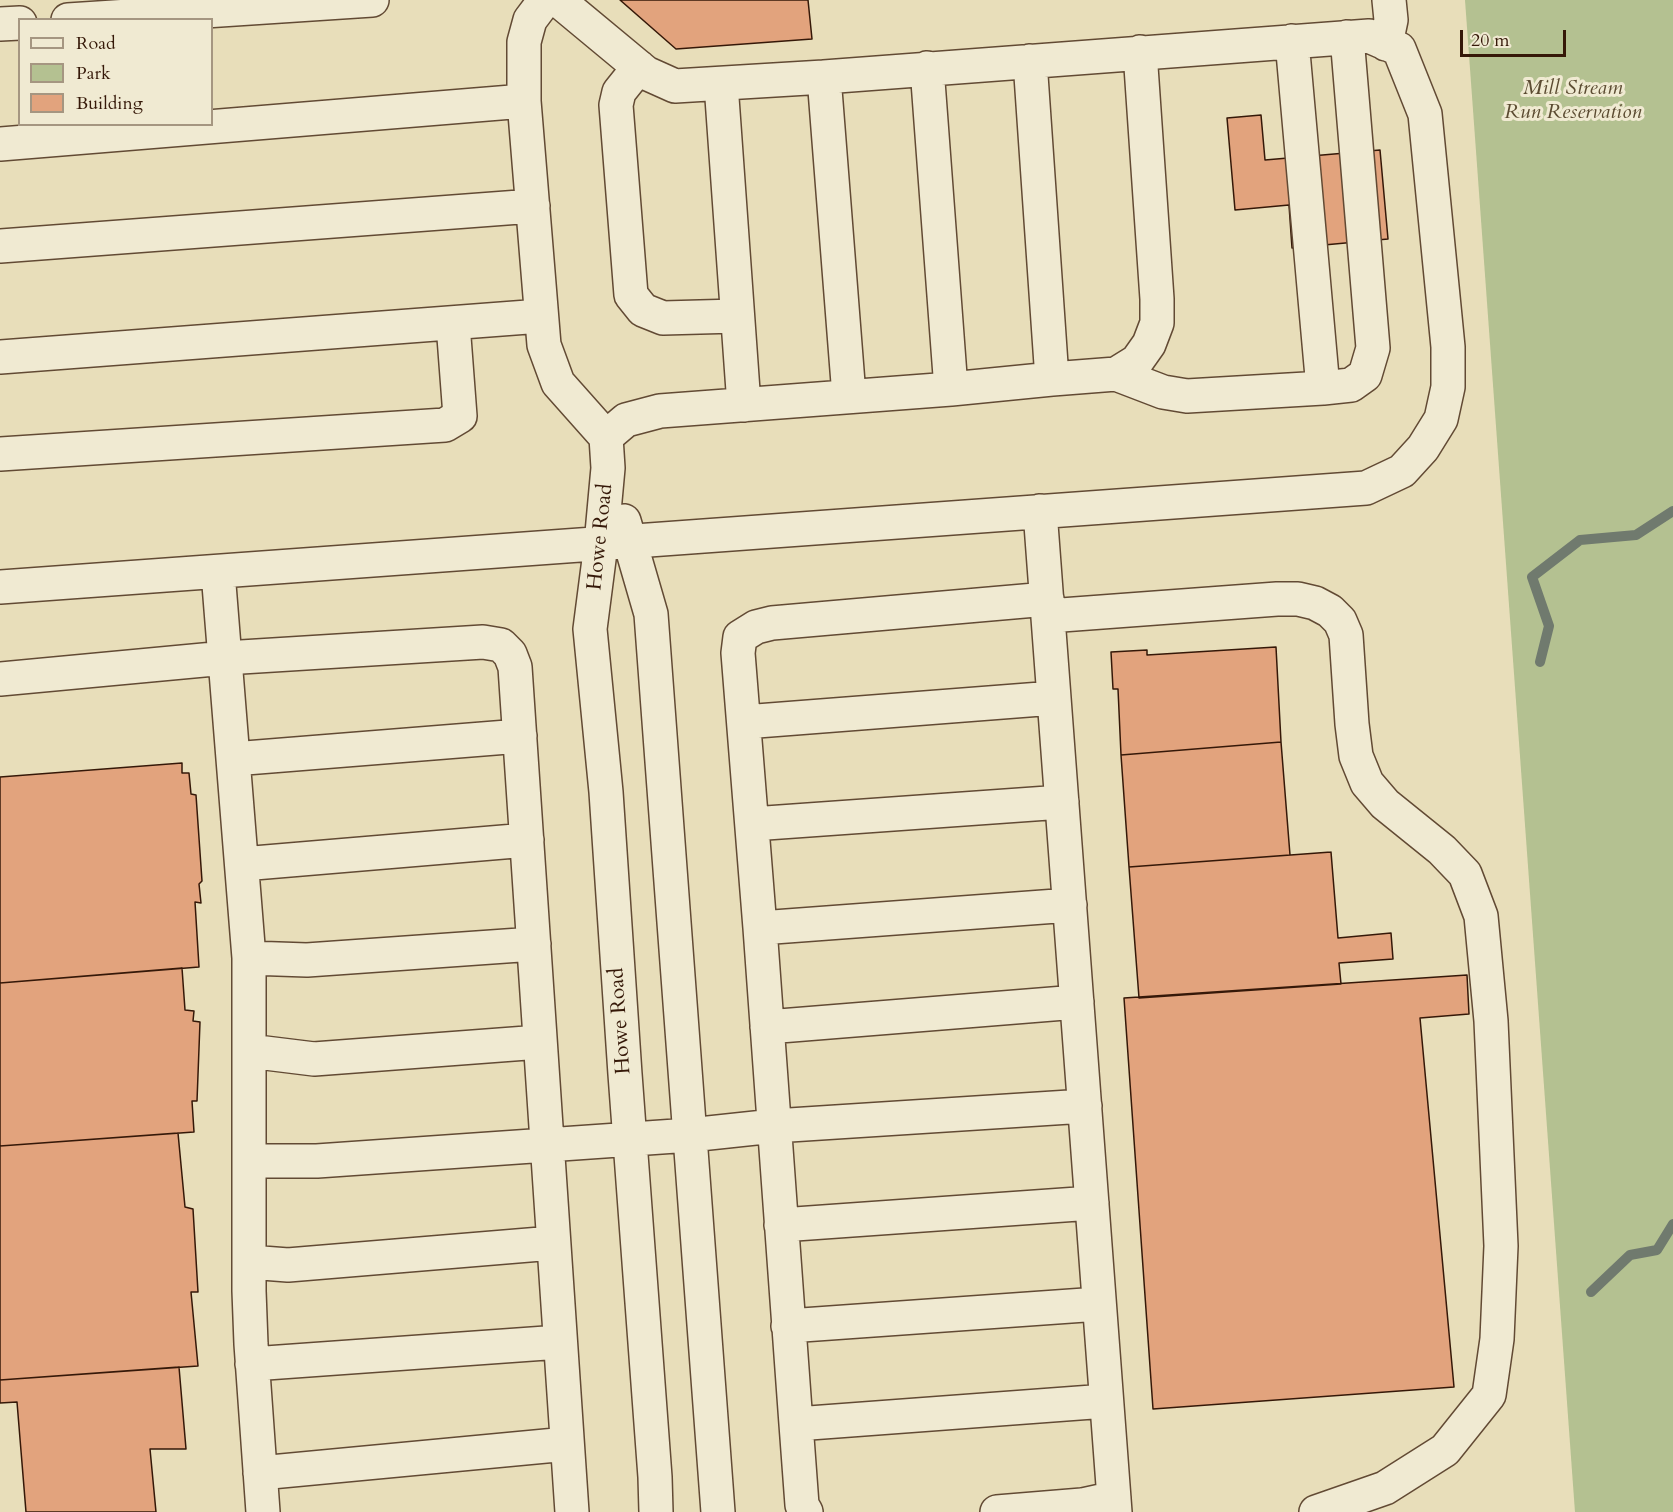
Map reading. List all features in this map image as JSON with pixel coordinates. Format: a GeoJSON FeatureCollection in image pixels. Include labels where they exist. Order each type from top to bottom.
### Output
{"type":"FeatureCollection","features":[{"type":"Feature","properties":{"kind":"lane"},"geometry":{"type":"LineString","coordinates":[[98,18],[372,0]]}},
{"type":"Feature","properties":{"kind":"lane"},"geometry":{"type":"LineString","coordinates":[[545,0],[530,20],[524,42],[524,101],[544,345],[558,383],[607,452],[626,420],[660,411],[1116,374],[1163,392],[1187,396],[1351,385],[1365,375],[1373,348],[1347,37]]}},
{"type":"Feature","properties":{"kind":"lane"},"geometry":{"type":"LineString","coordinates":[[0,587],[1366,488],[1402,471],[1423,448],[1441,419],[1448,387],[1447,335],[1425,114],[1399,49],[1370,36],[1347,37],[824,77],[675,86],[639,68],[558,0]]}},
{"type":"Feature","properties":{"kind":"lane"},"geometry":{"type":"LineString","coordinates":[[1386,44],[1391,20],[1389,0]]}},
{"type":"Feature","properties":{"kind":"lane"},"geometry":{"type":"LineString","coordinates":[[0,24],[18,23]]}},
{"type":"Feature","properties":{"kind":"lane"},"geometry":{"type":"LineString","coordinates":[[1292,41],[1323,388]]}},
{"type":"Feature","properties":{"kind":"lane"},"geometry":{"type":"LineString","coordinates":[[1116,374],[1137,361],[1149,344],[1157,323],[1140,52]]}},
{"type":"Feature","properties":{"kind":"lane"},"geometry":{"type":"LineString","coordinates":[[1030,61],[1052,379]]}},
{"type":"Feature","properties":{"kind":"lane"},"geometry":{"type":"LineString","coordinates":[[639,68],[619,92],[616,105],[631,295],[643,310],[663,318],[737,316]]}},
{"type":"Feature","properties":{"kind":"lane"},"geometry":{"type":"LineString","coordinates":[[927,68],[951,389]]}},
{"type":"Feature","properties":{"kind":"lane"},"geometry":{"type":"LineString","coordinates":[[824,77],[849,396]]}},
{"type":"Feature","properties":{"kind":"lane"},"geometry":{"type":"LineString","coordinates":[[721,84],[744,405]]}},
{"type":"Feature","properties":{"kind":"lane"},"geometry":{"type":"LineString","coordinates":[[0,144],[524,101]]}},
{"type":"Feature","properties":{"kind":"lane"},"geometry":{"type":"LineString","coordinates":[[0,246],[532,206]]}},
{"type":"Feature","properties":{"kind":"lane"},"geometry":{"type":"LineString","coordinates":[[0,357],[541,316]]}},
{"type":"Feature","properties":{"kind":"lane"},"geometry":{"type":"LineString","coordinates":[[0,454],[445,425],[460,416],[453,324]]}},
{"type":"Feature","properties":{"kind":"lane","name":"Howe Road"},"geometry":{"type":"LineString","coordinates":[[607,452],[616,543],[651,614],[718,1512]]}},
{"type":"Feature","properties":{"kind":"lane"},"geometry":{"type":"LineString","coordinates":[[997,1512],[1082,1505],[1114,1505],[1040,511]]}},
{"type":"Feature","properties":{"kind":"lane","name":"Howe Road"},"geometry":{"type":"LineString","coordinates":[[616,543],[590,629],[606,792],[656,1512]]}},
{"type":"Feature","properties":{"kind":"lane"},"geometry":{"type":"LineString","coordinates":[[218,572],[249,958],[249,1262],[252,1364],[263,1512]]}},
{"type":"Feature","properties":{"kind":"lane"},"geometry":{"type":"LineString","coordinates":[[806,1512],[802,1506],[788,1326],[738,652],[740,638],[756,627],[772,623],[1048,608],[1298,599],[1315,603],[1330,611],[1340,621],[1346,635],[1356,756],[1367,783],[1385,804],[1442,850],[1465,874],[1481,916],[1491,1021],[1501,1246],[1497,1339],[1489,1395],[1445,1450],[1385,1488],[1316,1512]]}},
{"type":"Feature","properties":{"kind":"lane"},"geometry":{"type":"LineString","coordinates":[[0,679],[225,658],[483,642],[501,645],[510,654],[515,667],[520,736],[572,1512]]}},
{"type":"Feature","properties":{"kind":"lane"},"geometry":{"type":"LineString","coordinates":[[744,722],[1054,698]]}},
{"type":"Feature","properties":{"kind":"lane"},"geometry":{"type":"LineString","coordinates":[[233,759],[520,736]]}},
{"type":"Feature","properties":{"kind":"lane"},"geometry":{"type":"LineString","coordinates":[[752,824],[1062,802]]}},
{"type":"Feature","properties":{"kind":"lane"},"geometry":{"type":"LineString","coordinates":[[242,864],[527,840]]}},
{"type":"Feature","properties":{"kind":"lane"},"geometry":{"type":"LineString","coordinates":[[760,928],[1070,905]]}},
{"type":"Feature","properties":{"kind":"lane"},"geometry":{"type":"LineString","coordinates":[[249,958],[307,960],[534,944]]}},
{"type":"Feature","properties":{"kind":"lane"},"geometry":{"type":"LineString","coordinates":[[767,1027],[1077,1002]]}},
{"type":"Feature","properties":{"kind":"lane"},"geometry":{"type":"LineString","coordinates":[[249,1051],[314,1059],[540,1042]]}},
{"type":"Feature","properties":{"kind":"lane"},"geometry":{"type":"LineString","coordinates":[[249,1161],[317,1161],[690,1135],[774,1126],[1084,1106]]}},
{"type":"Feature","properties":{"kind":"lane"},"geometry":{"type":"LineString","coordinates":[[781,1225],[1092,1203]]}},
{"type":"Feature","properties":{"kind":"lane"},"geometry":{"type":"LineString","coordinates":[[249,1262],[288,1265],[553,1243]]}},
{"type":"Feature","properties":{"kind":"lane"},"geometry":{"type":"LineString","coordinates":[[788,1326],[1099,1304]]}},
{"type":"Feature","properties":{"kind":"lane"},"geometry":{"type":"LineString","coordinates":[[252,1364],[560,1342]]}},
{"type":"Feature","properties":{"kind":"lane"},"geometry":{"type":"LineString","coordinates":[[796,1424],[1106,1401]]}},
{"type":"Feature","properties":{"kind":"lane"},"geometry":{"type":"LineString","coordinates":[[260,1473],[567,1444]]}},
{"type":"Feature","properties":{"kind":"green space","name":"Mill Stream Run Reservation"},"geometry":{"type":"Polygon","coordinates":[[[1465,0],[1673,0],[1673,1512],[1575,1512],[1465,0]]]}},
{"type":"Feature","properties":{"kind":"building"},"geometry":{"type":"Polygon","coordinates":[[[620,0],[808,0],[812,39],[676,49],[620,0]]]}},
{"type":"Feature","properties":{"kind":"building"},"geometry":{"type":"Polygon","coordinates":[[[1261,115],[1265,160],[1380,150],[1388,239],[1292,248],[1289,205],[1235,210],[1227,118],[1261,115]]]}},
{"type":"Feature","properties":{"kind":"building"},"geometry":{"type":"Polygon","coordinates":[[[1276,647],[1281,742],[1121,755],[1118,689],[1113,689],[1111,652],[1147,650],[1147,655],[1276,647]]]}},
{"type":"Feature","properties":{"kind":"building"},"geometry":{"type":"Polygon","coordinates":[[[1281,742],[1290,855],[1129,867],[1121,755],[1281,742]]]}},
{"type":"Feature","properties":{"kind":"building"},"geometry":{"type":"Polygon","coordinates":[[[182,763],[182,773],[189,773],[191,794],[196,795],[202,881],[199,884],[201,903],[195,902],[199,967],[0,983],[0,777],[182,763]]]}},
{"type":"Feature","properties":{"kind":"building"},"geometry":{"type":"Polygon","coordinates":[[[1331,852],[1338,938],[1391,933],[1393,959],[1339,963],[1341,984],[1139,998],[1129,867],[1331,852]]]}},
{"type":"Feature","properties":{"kind":"building"},"geometry":{"type":"Polygon","coordinates":[[[182,968],[185,1010],[194,1011],[193,1021],[200,1022],[197,1101],[192,1101],[194,1132],[0,1146],[0,983],[182,968]]]}},
{"type":"Feature","properties":{"kind":"building"},"geometry":{"type":"Polygon","coordinates":[[[1467,975],[1469,1014],[1420,1018],[1454,1387],[1153,1409],[1124,998],[1467,975]]]}},
{"type":"Feature","properties":{"kind":"building"},"geometry":{"type":"Polygon","coordinates":[[[178,1133],[185,1207],[193,1209],[198,1292],[191,1292],[198,1366],[0,1380],[0,1146],[178,1133]]]}},
{"type":"Feature","properties":{"kind":"building"},"geometry":{"type":"Polygon","coordinates":[[[179,1367],[186,1449],[150,1449],[156,1512],[26,1512],[17,1402],[0,1403],[0,1380],[179,1367]]]}},
{"type":"Feature","properties":{"kind":"waterway"},"geometry":{"type":"LineString","coordinates":[[1540,662],[1549,626],[1532,577],[1580,540],[1636,535],[1673,511]]}},
{"type":"Feature","properties":{"kind":"waterway"},"geometry":{"type":"LineString","coordinates":[[1591,1292],[1630,1255],[1657,1250],[1673,1224]]}}]}
